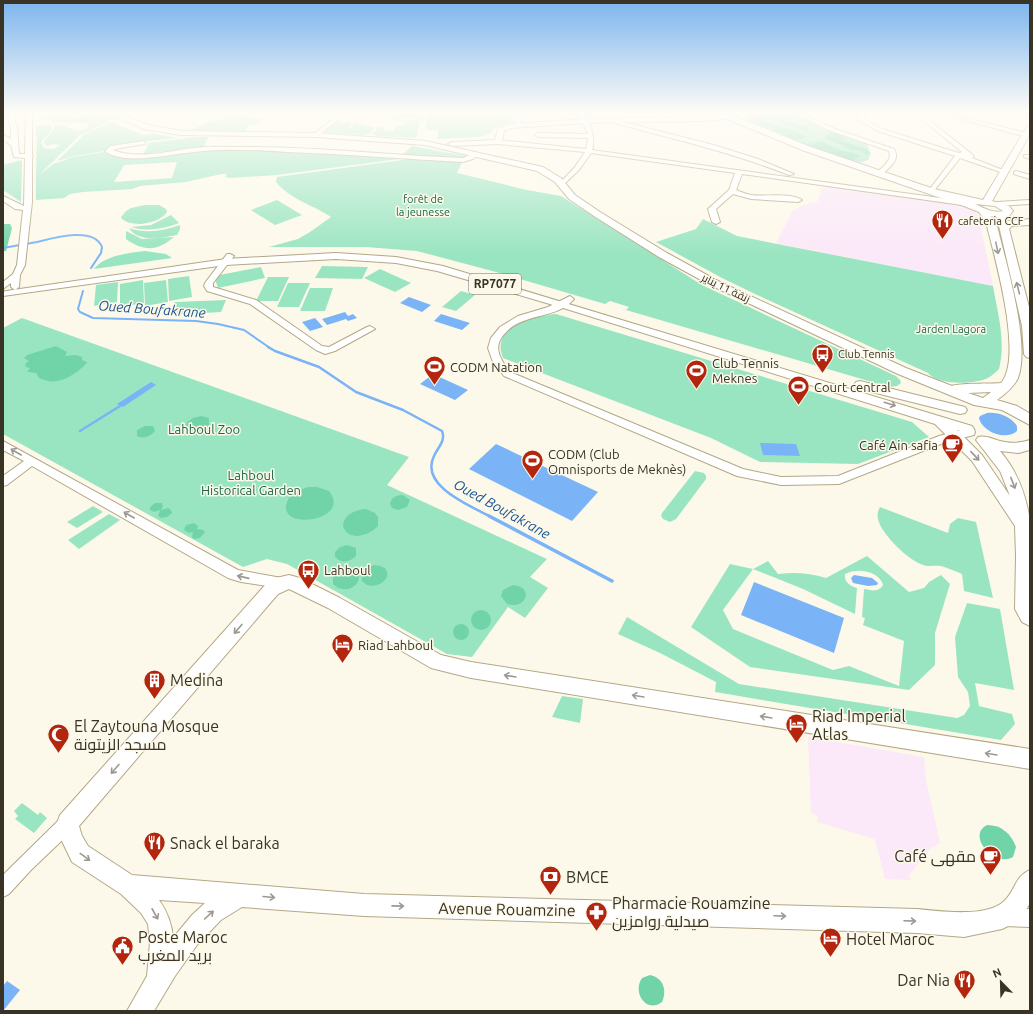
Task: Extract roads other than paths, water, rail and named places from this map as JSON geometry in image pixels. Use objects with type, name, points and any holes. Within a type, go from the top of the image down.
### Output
[{"type":"main road","name":"زنقة 11 يناير","points":[[498,160],[540,169],[562,184],[576,200],[682,266],[732,292],[902,371]]},
{"type":"main road","points":[[840,160],[967,204],[989,204],[1004,214],[1030,222]]},
{"type":"main road","points":[[1012,160],[989,204],[991,222],[1013,324],[1016,353],[1015,367],[1011,378],[1004,387],[983,402],[966,406],[960,410],[959,416],[964,432],[977,458],[1023,527]]},
{"type":"main road","points":[[989,204],[1012,179],[1025,160]]},
{"type":"main road","points":[[931,191],[1004,207],[1004,228],[1028,326],[1030,354]]},
{"type":"main road","points":[[1004,214],[1030,217]]},
{"type":"main road","points":[[1004,228],[1010,223],[1030,222]]},
{"type":"main road","name":"RP7077","points":[[8,288],[228,259],[264,259],[315,256],[365,257],[396,260],[439,268],[567,302],[879,390],[960,410]]},
{"type":"main road","name":"RP7077","points":[[567,302],[937,419],[964,432]]},
{"type":"main road","points":[[902,371],[983,402],[1004,406],[1027,416]]},
{"type":"main road","points":[[879,390],[902,392],[911,389],[912,382],[902,371]]},
{"type":"main road","points":[[902,371],[945,398],[960,410]]},
{"type":"main road","points":[[936,384],[974,389],[1004,387]]},
{"type":"main road","points":[[964,432],[1006,447],[1018,448],[1030,444]]},
{"type":"main road","points":[[983,440],[1005,467],[1012,478],[1016,489],[1023,527],[1028,612]]},
{"type":"main road","points":[[68,823],[272,589],[282,583],[289,582],[309,590],[437,662],[470,670],[1030,759]]},
{"type":"main road","name":"Avenue Rouamzine","points":[[68,823],[72,839],[80,854],[129,886],[364,906],[743,915],[918,921],[964,925],[1002,917],[1015,907],[1030,881]]},
{"type":"main road","points":[[129,886],[152,908],[158,917],[161,928],[159,978]]},
{"type":"main road","points":[[140,1011],[159,978],[204,919],[225,902],[242,895]]},
{"type":"street","points":[[8,288],[21,265],[27,209],[30,160]]},
{"type":"street","points":[[562,184],[582,160]]},
{"type":"street","points":[[656,160],[892,192],[967,204]]},
{"type":"street","points":[[755,160],[805,180]]},
{"type":"street","points":[[879,174],[892,160]]},
{"type":"street","points":[[931,191],[955,160]]},
{"type":"street","points":[[978,161],[1005,172]]},
{"type":"street","points":[[716,222],[712,209],[732,192],[739,172]]},
{"type":"street","points":[[1012,179],[1030,177]]},
{"type":"street","points":[[892,192],[901,181]]},
{"type":"street","points":[[732,192],[751,197],[798,200]]},
{"type":"street","points":[[3,198],[18,207],[27,209]]},
{"type":"street","points":[[989,204],[1030,202]]},
{"type":"street","points":[[228,259],[209,283],[208,286],[210,289],[253,302],[319,348],[325,350],[332,349],[370,329]]},
{"type":"street","points":[[567,302],[555,309],[522,317],[510,323],[501,330],[495,340],[493,351],[495,359],[507,374],[741,473],[781,481],[839,480],[964,432]]},
{"type":"street","points":[[3,445],[116,507],[233,574],[241,577],[282,583]]},
{"type":"street","points":[[3,482],[32,461]]},
{"type":"street","points":[[3,888],[25,864],[68,823]]},
{"type":"street","points":[[1002,917],[1030,918]]},
{"type":"water","points":[[409,297],[431,305],[422,312],[400,303]]},
{"type":"water","points":[[345,312],[348,316],[353,314],[357,318],[348,321],[346,319],[327,325],[322,319]]},
{"type":"water","points":[[441,314],[470,323],[462,330],[434,321]]},
{"type":"water","points":[[315,318],[323,327],[310,331],[302,322]]},
{"type":"water","points":[[433,374],[468,390],[455,400],[420,384]]},
{"type":"water","points":[[151,382],[156,385],[123,407],[117,404]]},
{"type":"water","points":[[987,413],[995,413],[1007,417],[1017,426],[1017,431],[1012,434],[1001,435],[989,431],[981,423],[979,418]]},
{"type":"water","points":[[760,443],[796,444],[800,456],[763,455]]},
{"type":"water","name":"CODM (Club Omnisports de Meknès)","points":[[496,444],[598,492],[572,521],[469,469]]},
{"type":"water","points":[[854,575],[872,578],[878,583],[877,585],[868,586],[853,583],[851,578]]},
{"type":"water","points":[[754,582],[844,618],[834,653],[741,615]]},
{"type":"water","points":[[7,981],[20,990],[3,1011],[3,986]]},
{"type":"waterway","name":"Oued Boufakrane","points":[[3,248],[62,236],[82,235],[91,237],[98,241],[102,247],[101,253],[91,268]]},
{"type":"waterway","name":"Oued Boufakrane","points":[[83,291],[78,309],[80,312],[93,318],[196,321],[218,324],[244,330],[270,348]]},
{"type":"waterway","name":"Oued Boufakrane","points":[[268,347],[319,367],[356,392],[403,410],[442,431],[443,438],[434,456],[431,467],[434,477],[440,486],[449,494],[491,517]]},
{"type":"waterway","points":[[80,431],[120,406]]},
{"type":"waterway","name":"Oued Boufakrane","points":[[489,516],[612,581]]},
{"type":"place","name":"cafeteria CCF","points":[[943,240]]},
{"type":"place","name":"Club Tennis","points":[[822,374]]},
{"type":"place","name":"CODM Natation","points":[[435,386]]},
{"type":"place","name":"Club Tennis Meknes","points":[[697,390]]},
{"type":"place","name":"Court central","points":[[799,406]]},
{"type":"place","name":"Café Ain safia","points":[[953,464]]},
{"type":"place","name":"CODM (Club Omnisports de Meknès)","points":[[533,480]]},
{"type":"place","name":"Lahboul","points":[[309,590]]},
{"type":"place","name":"Riad Lahboul","points":[[342,664]]},
{"type":"place","name":"Medina","points":[[154,700]]},
{"type":"place","name":"Riad Imperial Atlas","points":[[796,744]]},
{"type":"place","name":"El Zaytouna Mosque مسجد الزيتونة","points":[[58,754]]},
{"type":"place","name":"Snack el baraka","points":[[154,862]]},
{"type":"place","name":"Café مقهى","points":[[991,876]]},
{"type":"place","name":"BMCE","points":[[551,896]]},
{"type":"place","name":"Pharmacie Rouamzine صيدلية روامزين","points":[[596,932]]},
{"type":"place","name":"Hotel Maroc","points":[[831,958]]},
{"type":"place","name":"Poste Maroc بريد المغرب","points":[[122,966]]},
{"type":"place","name":"Dar Nia","points":[[965,1000]]},
{"type":"park label","name":"forêt de la jeunesse","points":[[423,205]]},
{"type":"park label","name":"Jarden Lagora","points":[[951,329]]},
{"type":"park label","name":"Lahboul Zoo","points":[[204,429]]},
{"type":"park label","name":"Lahboul Historical Garden","points":[[251,482]]}]
